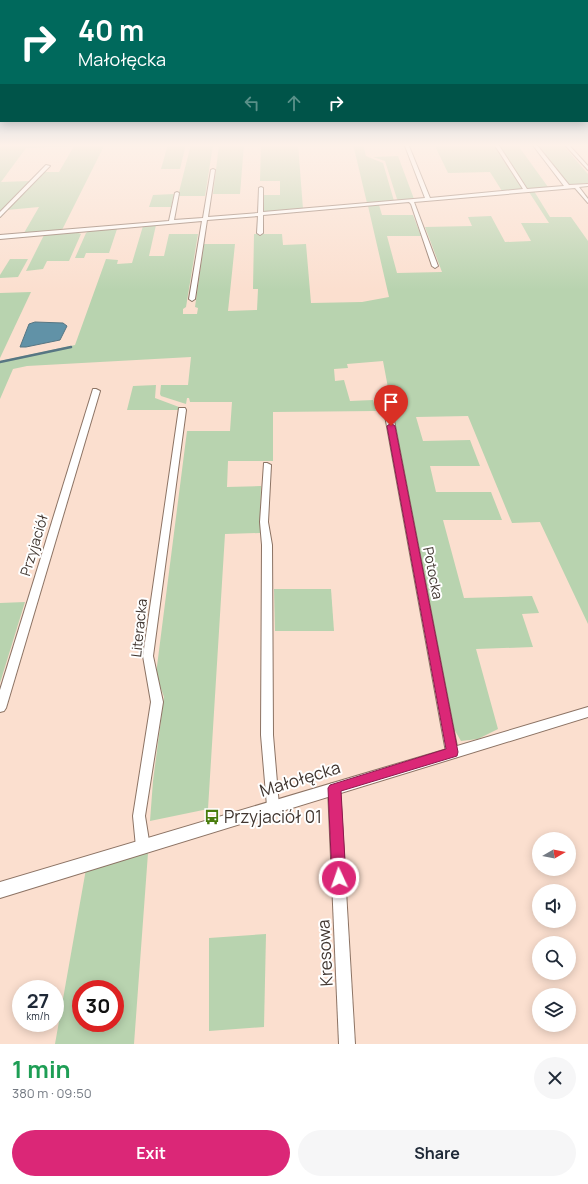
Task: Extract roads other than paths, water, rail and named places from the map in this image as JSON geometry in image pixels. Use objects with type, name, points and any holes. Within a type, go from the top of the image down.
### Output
[{"type":"street","points":[[0,215],[22,193]]},
{"type":"street","points":[[171,222],[177,193]]},
{"type":"street","points":[[192,299],[209,193]]},
{"type":"street","points":[[260,233],[261,193]]},
{"type":"street","points":[[425,193],[428,200]]},
{"type":"street","points":[[0,237],[507,193]]},
{"type":"street","points":[[581,193],[588,202]]},
{"type":"street","points":[[410,201],[413,204],[435,266]]},
{"type":"street","name":"Przyjaciół","points":[[0,708],[96,391]]},
{"type":"street","name":"Potocka","points":[[383,400],[388,410],[452,752]]},
{"type":"street","name":"Literacka","points":[[143,847],[139,816],[157,702],[148,656],[182,410]]},
{"type":"street","points":[[267,465],[264,522],[267,545],[267,735],[273,806]]},
{"type":"street","name":"Małołęcka","points":[[0,890],[273,806],[588,712]]},
{"type":"street","name":"Kresowa","points":[[334,788],[347,1044]]},
{"type":"water","points":[[35,322],[63,323],[67,326],[60,340],[20,347],[29,324]]},
{"type":"waterway","points":[[0,362],[71,347]]},
{"type":"place","name":"Przyjaciół 01","points":[[212,817]]}]
